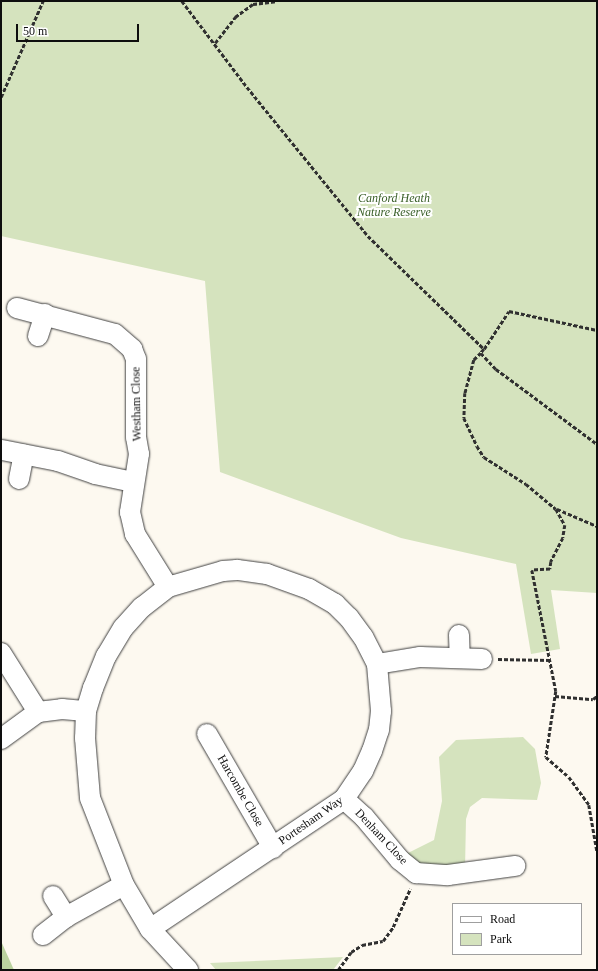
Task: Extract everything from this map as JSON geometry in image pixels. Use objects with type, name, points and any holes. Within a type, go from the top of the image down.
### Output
[{"type":"street","name":"Westham Close","points":[[17,308],[45,314],[115,334],[132,349],[136,358],[136,437],[139,454],[130,512],[132,525],[168,587]]},
{"type":"street","points":[[38,336],[45,314]]},
{"type":"street","points":[[2,450],[58,461],[108,478],[134,482]]},
{"type":"street","points":[[19,479],[24,454]]},
{"type":"street","name":"Portesham Way","points":[[150,929],[344,799],[363,771],[379,730],[381,710],[377,664],[363,637],[335,604],[309,588],[267,574],[223,571],[168,587],[142,607],[123,628],[106,656],[86,711],[86,767],[90,798],[124,885],[150,929],[188,970]]},
{"type":"street","points":[[459,635],[460,658]]},
{"type":"street","points":[[1,653],[38,712]]},
{"type":"street","points":[[377,664],[420,657],[482,659]]},
{"type":"street","points":[[1,738],[38,712],[62,709],[86,711]]},
{"type":"street","name":"Harcombe Close","points":[[207,734],[273,848]]},
{"type":"street","name":"Denham Close","points":[[344,799],[364,817],[400,860],[416,873],[448,875],[515,866]]},
{"type":"street","points":[[43,935],[66,917],[124,885]]},
{"type":"street","points":[[53,896],[66,917]]},
{"type":"path","points":[[1,97],[43,1]]},
{"type":"path","points":[[182,1],[261,104],[368,236],[484,349]]},
{"type":"path","points":[[215,43],[235,17],[253,4],[276,1]]},
{"type":"path","points":[[597,330],[509,311],[484,349],[474,360],[465,393],[464,418],[477,446],[484,457],[526,484],[556,509],[597,526]]},
{"type":"path","points":[[481,353],[519,388],[597,444]]},
{"type":"path","points":[[556,509],[565,526],[563,538],[551,562],[550,569],[532,570],[551,660],[555,696],[546,757],[569,777],[585,799],[597,851]]},
{"type":"path","points":[[482,659],[551,660]]},
{"type":"path","points":[[555,696],[593,699],[597,696]]},
{"type":"path","points":[[338,970],[351,952],[362,945],[383,941],[388,935],[416,873]]},
{"type":"green space","name":"Canford Heath Nature Reserve","points":[[1,1],[597,1],[597,593],[551,590],[560,649],[531,654],[516,564],[401,538],[220,472],[205,281],[1,236]]},
{"type":"green space","points":[[523,737],[535,749],[541,783],[537,800],[482,798],[470,807],[466,819],[465,869],[416,865],[406,854],[434,840],[442,801],[439,757],[456,740]]},
{"type":"green space","points":[[1,941],[14,970],[1,970]]},
{"type":"green space","points":[[343,957],[333,970],[216,970],[210,963]]}]
